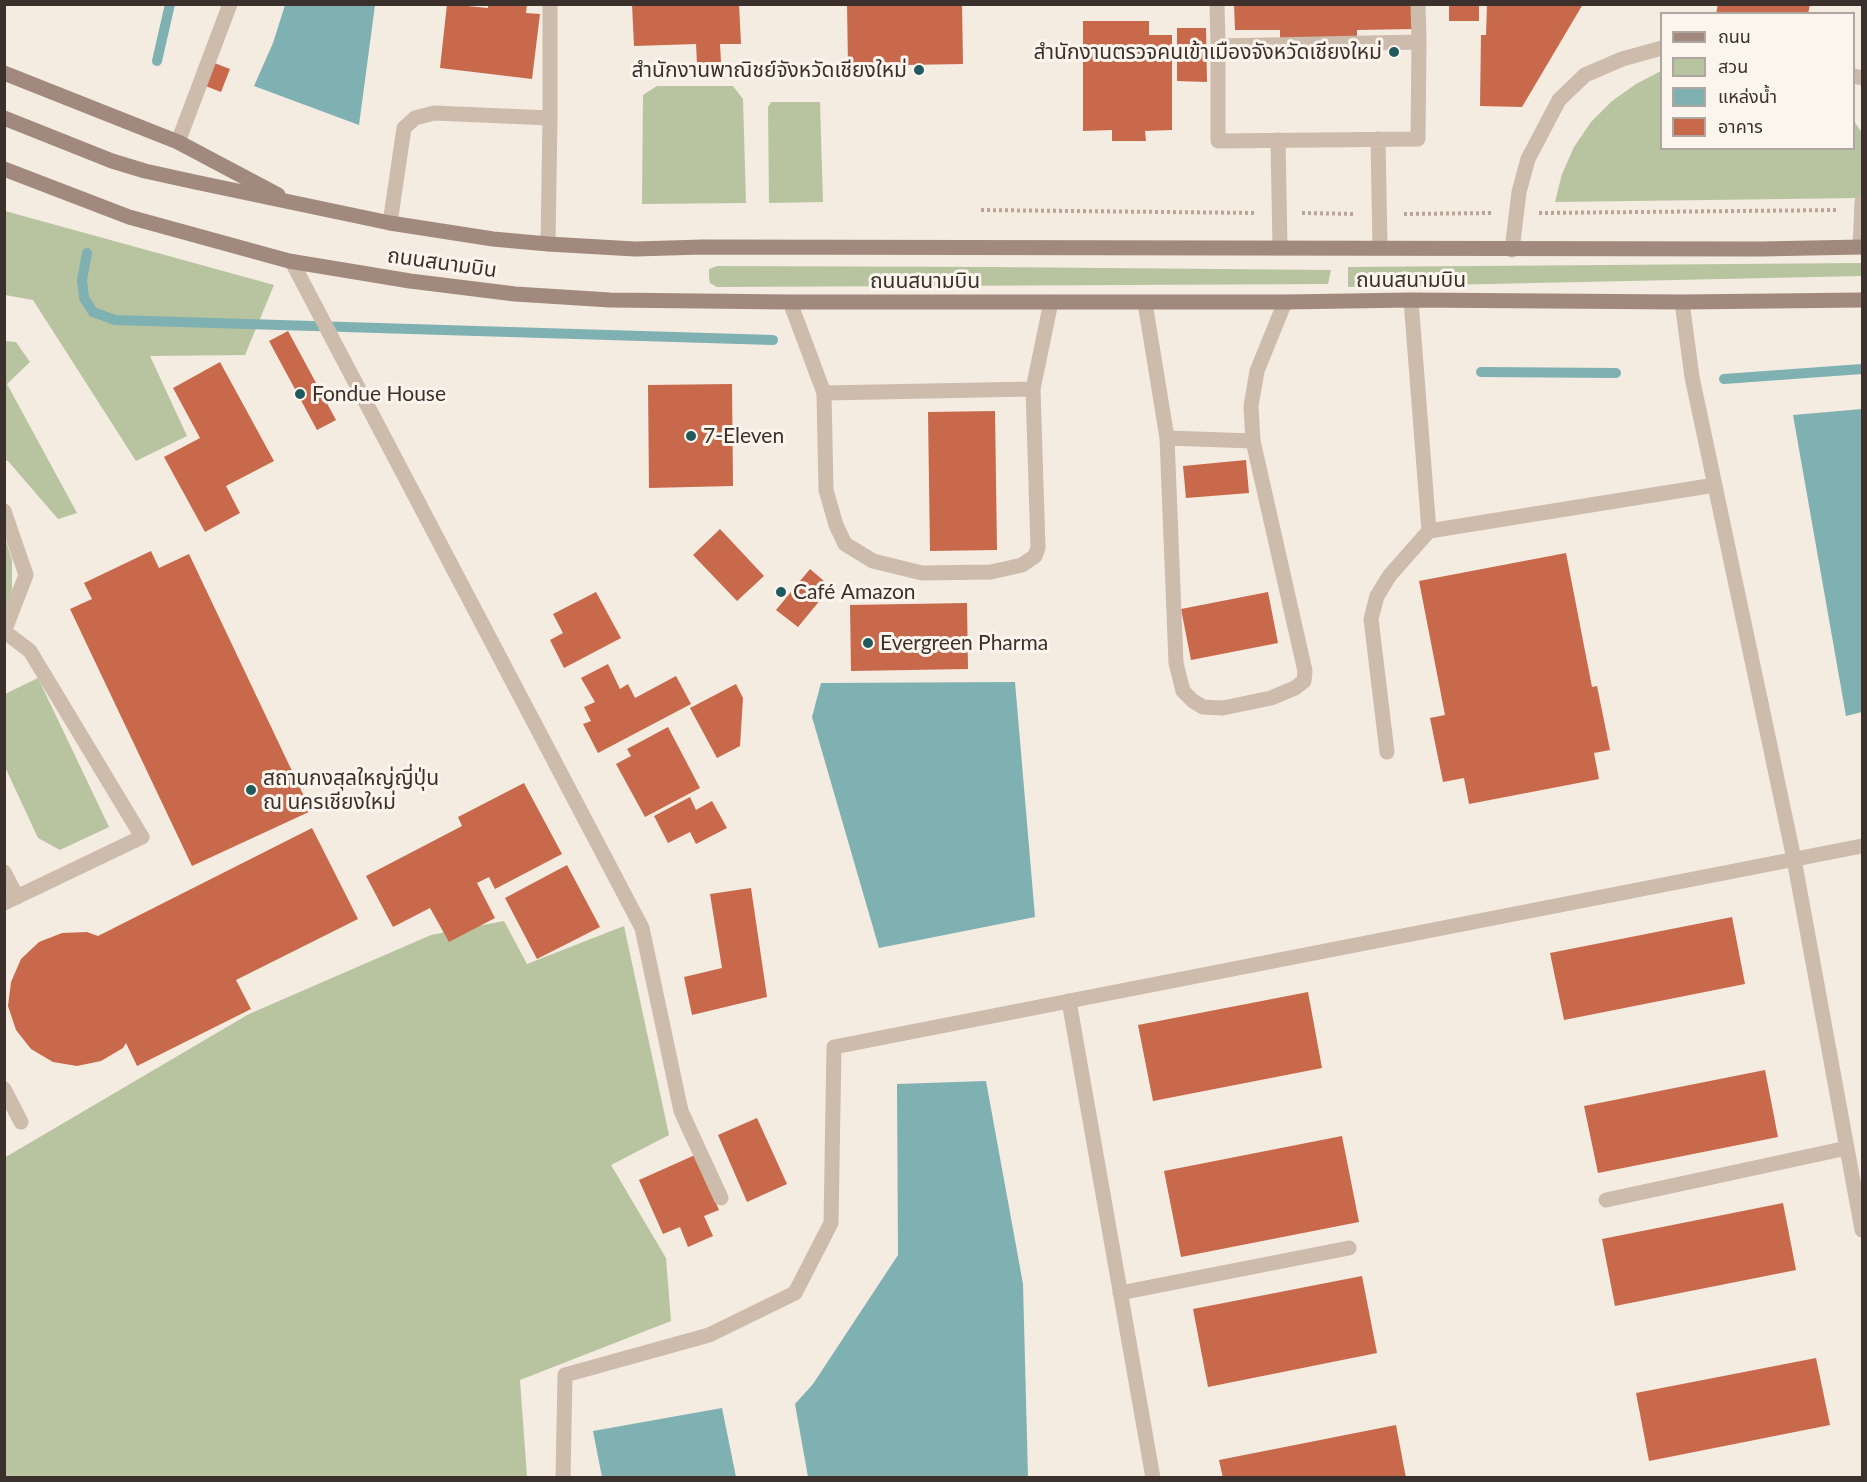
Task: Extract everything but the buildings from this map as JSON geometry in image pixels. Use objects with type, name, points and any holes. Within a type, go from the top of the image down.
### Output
[{"type":"main road","name":"ถนนสนามบิน","points":[[4,73],[177,142],[293,203]]},
{"type":"main road","name":"ถนนสนามบิน","points":[[4,118],[112,161],[145,171],[390,223],[493,239],[548,244],[635,249],[703,247],[1512,250],[1862,247]]},
{"type":"main road","name":"ถนนสนามบิน","points":[[4,169],[129,217],[292,262],[410,281],[515,294],[610,300],[790,302],[1863,300]]},
{"type":"street","points":[[177,142],[230,4]]},
{"type":"street","points":[[548,244],[550,4]]},
{"type":"street","points":[[1218,4],[1218,141],[1418,139],[1418,4]]},
{"type":"street","points":[[1218,46],[1419,42]]},
{"type":"street","points":[[1512,250],[1519,192],[1528,159],[1559,100],[1585,75],[1622,59],[1660,49]]},
{"type":"street","points":[[390,223],[405,128],[415,118],[434,112],[550,118]]},
{"type":"street","points":[[1378,139],[1380,248]]},
{"type":"street","points":[[1278,141],[1280,248]]},
{"type":"street","points":[[1862,206],[1862,247]]},
{"type":"street","points":[[292,262],[642,928],[681,1111],[721,1198]]},
{"type":"street","points":[[1412,300],[1429,531]]},
{"type":"street","points":[[790,302],[824,393],[826,490],[836,525],[845,544],[873,561],[922,573],[991,572],[1022,565],[1035,556],[1038,548],[1033,388],[1051,302]]},
{"type":"street","points":[[1145,303],[1167,438],[1176,663],[1183,691],[1193,701],[1203,706],[1223,708],[1271,698],[1304,681],[1305,671],[1253,441],[1251,406],[1257,371],[1285,302]]},
{"type":"street","points":[[1682,302],[1692,376],[1794,859],[1863,1230]]},
{"type":"street","points":[[824,393],[1033,388]]},
{"type":"street","points":[[1167,438],[1253,441]]},
{"type":"street","points":[[1386,752],[1371,619],[1377,596],[1390,575],[1429,531],[1715,485]]},
{"type":"street","points":[[4,511],[26,575],[5,632],[30,651],[142,837],[11,900],[4,872]]},
{"type":"street","points":[[563,1478],[565,1375],[709,1335],[795,1293],[831,1223],[834,1047],[1863,846]]},
{"type":"street","points":[[1069,1001],[1153,1478]]},
{"type":"street","points":[[4,1089],[21,1122]]},
{"type":"street","points":[[1606,1200],[1847,1148]]},
{"type":"street","points":[[1120,1293],[1349,1248]]},
{"type":"path","points":[[981,210],[1379,214],[1862,206]]},
{"type":"green space","points":[[1660,72],[1660,150],[1855,150],[1855,122],[1862,133],[1862,198],[1555,202],[1562,174],[1574,147],[1591,122],[1612,101],[1636,84]]},
{"type":"green space","points":[[657,86],[733,86],[743,99],[746,203],[642,204],[643,95]]},
{"type":"green space","points":[[771,102],[820,102],[823,202],[769,203],[768,107]]},
{"type":"green space","points":[[5,211],[274,285],[245,355],[150,356],[187,436],[136,461],[33,300],[5,295]]},
{"type":"green space","points":[[1862,263],[1862,276],[1348,287],[1348,267]]},
{"type":"green space","points":[[717,266],[1331,270],[1328,284],[717,287],[710,283],[709,269]]},
{"type":"green space","points":[[5,341],[16,342],[30,362],[7,384],[77,513],[58,519],[5,460]]},
{"type":"green space","points":[[5,538],[12,560],[12,590],[5,613]]},
{"type":"green space","points":[[38,678],[109,827],[60,850],[38,838],[5,767],[5,694]]},
{"type":"green space","points":[[504,921],[527,964],[624,926],[669,1135],[611,1165],[666,1258],[671,1321],[520,1380],[527,1477],[5,1477],[4,1158],[249,1014],[431,935]]},
{"type":"water","points":[[285,5],[375,5],[359,125],[254,86],[273,43]]},
{"type":"water","points":[[1862,409],[1862,712],[1846,716],[1793,415]]},
{"type":"water","points":[[1015,682],[1035,917],[879,948],[812,717],[821,683]]},
{"type":"water","points":[[986,1081],[1023,1284],[1028,1477],[808,1477],[795,1404],[813,1384],[898,1255],[897,1084]]},
{"type":"water","points":[[722,1408],[736,1477],[602,1477],[593,1431]]},
{"type":"waterway","points":[[157,61],[170,4]]},
{"type":"waterway","points":[[87,253],[82,280],[84,298],[93,312],[115,320],[773,340]]},
{"type":"waterway","points":[[1724,379],[1862,369]]},
{"type":"waterway","points":[[1481,372],[1616,373]]},
{"type":"place","name":"สำนักงานตรวจคนเข้าเมืองจังหวัดเชียงใหม่","points":[[1394,52]]},
{"type":"place","name":"สำนักงานพาณิชย์จังหวัดเชียงใหม่","points":[[919,70]]},
{"type":"place","name":"Fondue House","points":[[300,394]]},
{"type":"place","name":"7-Eleven","points":[[691,436]]},
{"type":"place","name":"Café Amazon","points":[[781,592]]},
{"type":"place","name":"Evergreen Pharma","points":[[868,643]]},
{"type":"place","name":"สถานกงสุลใหญ่ญี่ปุ่น ณ นครเชียงใหม่","points":[[251,790]]}]
